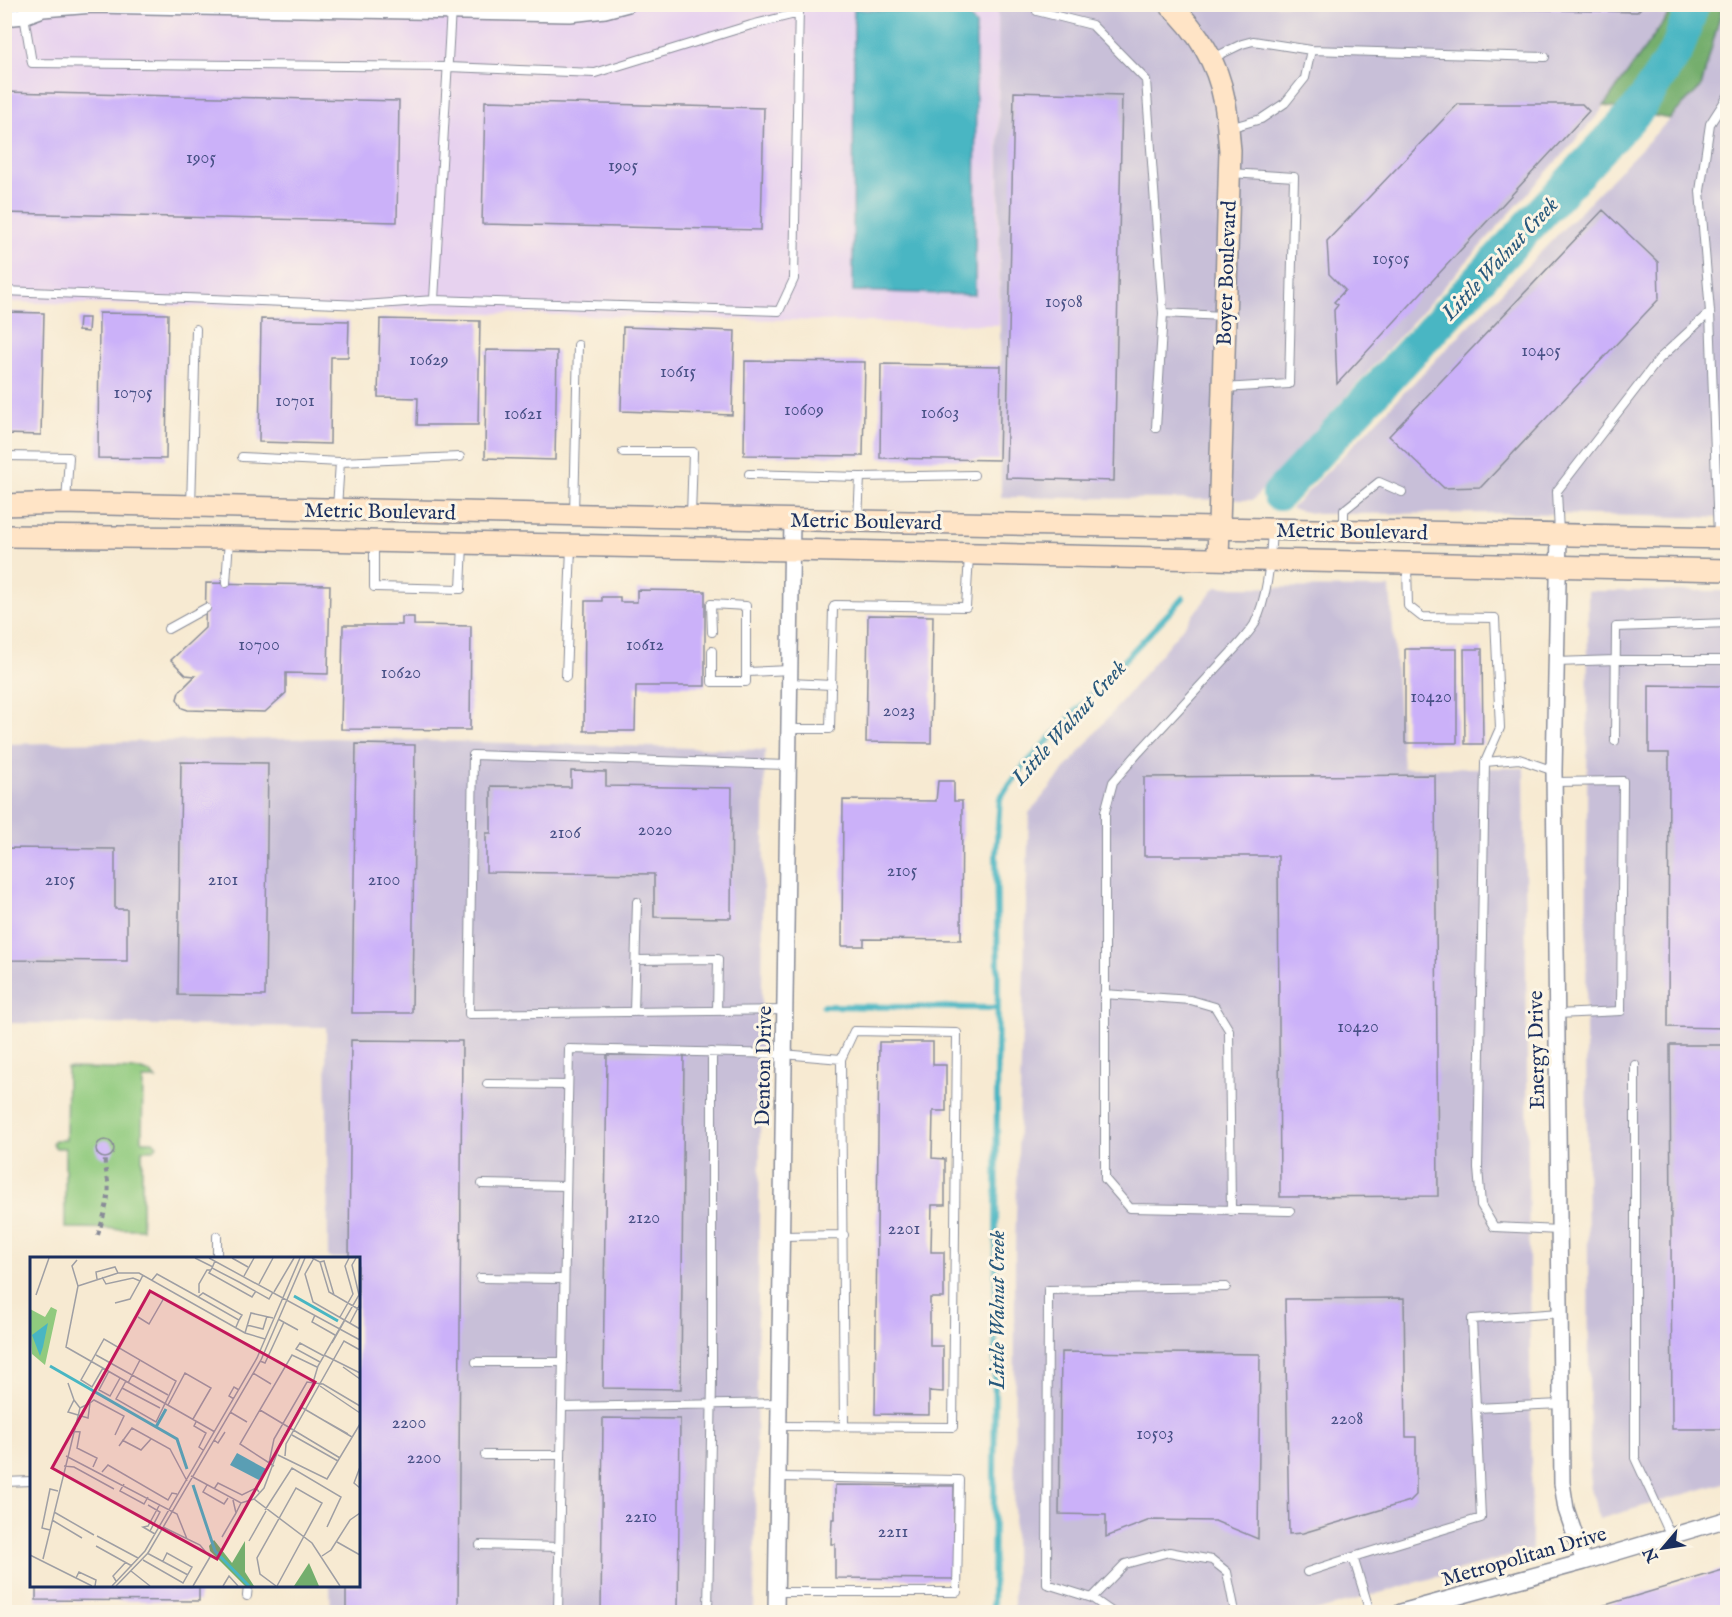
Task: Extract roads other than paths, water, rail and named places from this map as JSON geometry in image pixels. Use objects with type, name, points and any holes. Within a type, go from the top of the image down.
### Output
[{"type":"main road","name":"Boyer Boulevard","points":[[1168,4],[1184,18],[1208,50],[1224,98],[1230,150],[1218,559]]},
{"type":"main road","name":"Metric Boulevard","points":[[4,505],[66,503],[1272,530],[1723,537]]},
{"type":"main road","name":"Metric Boulevard","points":[[4,536],[229,538],[1728,570]]},
{"type":"street","points":[[4,18],[23,10],[93,5],[451,8],[570,14],[605,10],[628,4]]},
{"type":"street","name":"Denton Drive","points":[[776,1612],[792,519]]},
{"type":"street","name":"Energy Drive","points":[[1559,534],[1554,777],[1562,1483],[1566,1509],[1584,1562]]},
{"type":"street","name":"Metropolitan Drive","points":[[1401,1612],[1584,1562],[1728,1519]]},
{"type":"lane","points":[[1040,4],[1037,11],[1092,24],[1146,80],[1163,313],[1156,428]]},
{"type":"lane","points":[[434,300],[451,8]]},
{"type":"lane","points":[[4,291],[364,305],[434,300],[779,311],[795,279],[799,9],[595,73],[448,68],[32,63],[23,10]]},
{"type":"lane","points":[[1211,59],[1252,41],[1311,50],[1545,57]]},
{"type":"lane","points":[[1227,128],[1261,119],[1285,104],[1305,78],[1311,50]]},
{"type":"lane","points":[[1723,537],[1710,312],[1700,191],[1710,124],[1728,96]]},
{"type":"lane","points":[[1223,388],[1289,384],[1294,177],[1229,173]]},
{"type":"lane","points":[[1559,534],[1557,491],[1659,359],[1710,312]]},
{"type":"lane","points":[[1163,313],[1224,316]]},
{"type":"lane","points":[[191,507],[196,329]]},
{"type":"lane","points":[[574,514],[578,345]]},
{"type":"lane","points":[[623,452],[693,452],[690,517]]},
{"type":"lane","points":[[4,456],[69,457],[66,503]]},
{"type":"lane","points":[[242,457],[339,462],[459,456]]},
{"type":"lane","points":[[337,510],[339,462]]},
{"type":"lane","points":[[749,474],[860,477],[974,475]]},
{"type":"lane","points":[[858,521],[860,477]]},
{"type":"lane","points":[[1344,531],[1344,510],[1379,482],[1402,492]]},
{"type":"lane","points":[[1272,530],[1270,561],[1262,603],[1254,624],[1239,644],[1113,782],[1105,812],[1105,1179],[1130,1208],[1290,1211]]},
{"type":"lane","points":[[226,583],[229,538]]},
{"type":"lane","points":[[374,542],[374,587],[461,589],[463,543]]},
{"type":"lane","points":[[566,677],[571,546]]},
{"type":"lane","points":[[789,729],[830,729],[833,608],[835,605],[966,607],[969,554]]},
{"type":"lane","points":[[1407,564],[1408,606],[1422,617],[1495,618],[1500,728],[1485,762],[1478,1168],[1481,1205],[1494,1227],[1559,1230]]},
{"type":"lane","points":[[712,633],[711,604],[746,606],[746,682],[712,682],[712,651]]},
{"type":"lane","points":[[168,629],[206,608]]},
{"type":"lane","points":[[1615,741],[1616,627],[1728,623]]},
{"type":"lane","points":[[1557,662],[1728,660]]},
{"type":"lane","points":[[747,672],[832,685]]},
{"type":"lane","points":[[784,1011],[469,1014],[473,756],[788,765]]},
{"type":"lane","points":[[1485,762],[1519,759],[1554,777],[1623,781],[1621,1011],[1557,1014]]},
{"type":"lane","points":[[634,1012],[637,902]]},
{"type":"lane","points":[[636,960],[718,959],[717,1011]]},
{"type":"lane","points":[[1104,994],[1191,1000],[1215,1007],[1229,1030],[1231,1210]]},
{"type":"lane","points":[[780,1426],[952,1427],[957,1033],[854,1031],[841,1059],[844,1426]]},
{"type":"lane","points":[[558,1612],[569,1049],[783,1054],[841,1059]]},
{"type":"lane","points":[[708,1612],[712,1404],[712,1052]]},
{"type":"lane","points":[[1635,1065],[1635,1458],[1671,1536]]},
{"type":"lane","points":[[487,1084],[568,1085]]},
{"type":"lane","points":[[482,1184],[566,1186]]},
{"type":"lane","points":[[782,1236],[844,1235]]},
{"type":"lane","points":[[217,1236],[217,1257]]},
{"type":"lane","points":[[480,1278],[564,1279]]},
{"type":"lane","points":[[1112,1612],[1092,1598],[1047,1584],[1048,1290],[1226,1287]]},
{"type":"lane","points":[[1307,1572],[1481,1518],[1472,1319],[1560,1314]]},
{"type":"lane","points":[[476,1362],[563,1362]]},
{"type":"lane","points":[[562,1407],[780,1403]]},
{"type":"lane","points":[[1476,1408],[1561,1404]]},
{"type":"lane","points":[[485,1455],[561,1455]]},
{"type":"lane","points":[[776,1592],[957,1592],[959,1480],[779,1477]]},
{"type":"lane","points":[[4,1482],[30,1481]]},
{"type":"lane","points":[[480,1545],[559,1547]]},
{"type":"lane","points":[[1092,1598],[1125,1564],[1169,1552],[1212,1560],[1227,1572],[1235,1612]]},
{"type":"lane","points":[[1353,1557],[1370,1612]]},
{"type":"lane","points":[[247,1596],[248,1587]]},
{"type":"water","points":[[854,9],[968,15],[976,25],[975,295],[853,291]]},
{"type":"waterway","name":"Little Walnut Creek","points":[[1279,494],[1638,109],[1677,50],[1693,4]]},
{"type":"waterway","name":"Little Walnut Creek","points":[[993,1612],[998,972],[996,854],[1000,798],[1024,766],[1183,598]]},
{"type":"waterway","name":"Little Walnut Creek","points":[[823,1006],[998,1008]]}]
